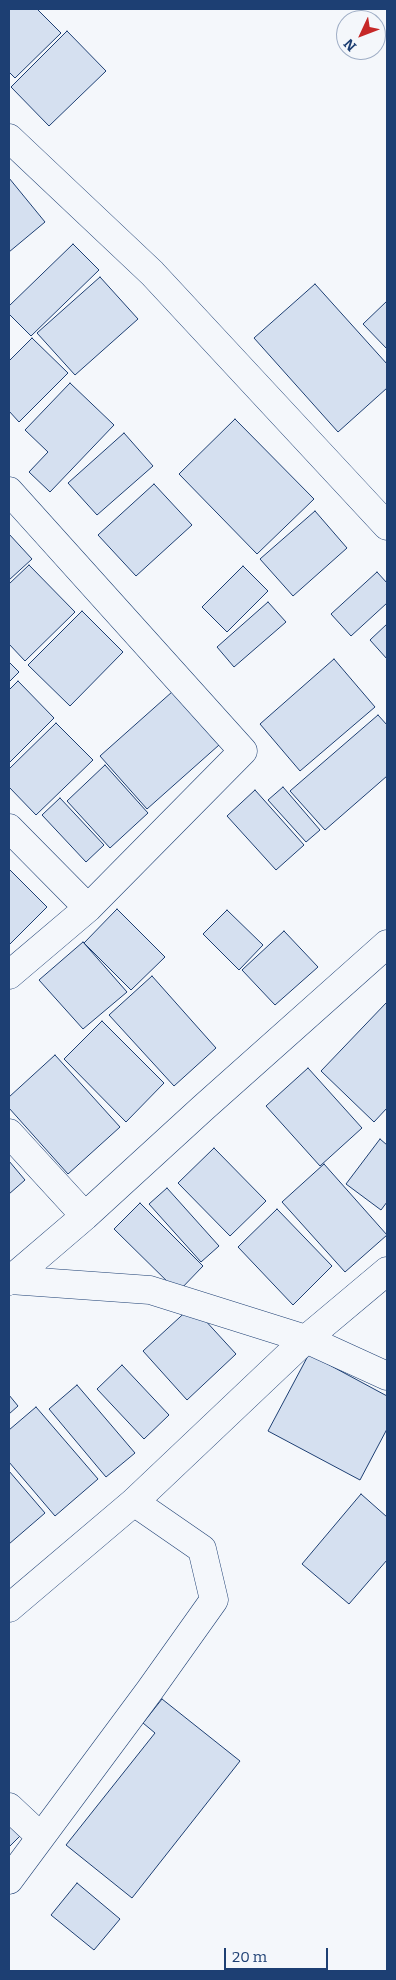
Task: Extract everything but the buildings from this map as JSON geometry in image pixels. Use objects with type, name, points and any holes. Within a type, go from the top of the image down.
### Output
[{"type":"street","points":[[9,138],[152,273],[387,526]]},
{"type":"street","points":[[9,491],[243,751],[88,908],[9,975]]},
{"type":"street","points":[[9,828],[88,908]]},
{"type":"street","points":[[9,1280],[85,1216],[202,1108],[387,944]]},
{"type":"street","points":[[9,1133],[85,1216]]},
{"type":"street","points":[[9,1608],[134,1502],[306,1339],[387,1271]]},
{"type":"street","points":[[9,1280],[150,1290],[306,1339],[387,1376]]},
{"type":"street","points":[[9,1880],[150,1690],[214,1600],[202,1549],[134,1502]]},
{"type":"street","points":[[9,1808],[41,1837]]}]
